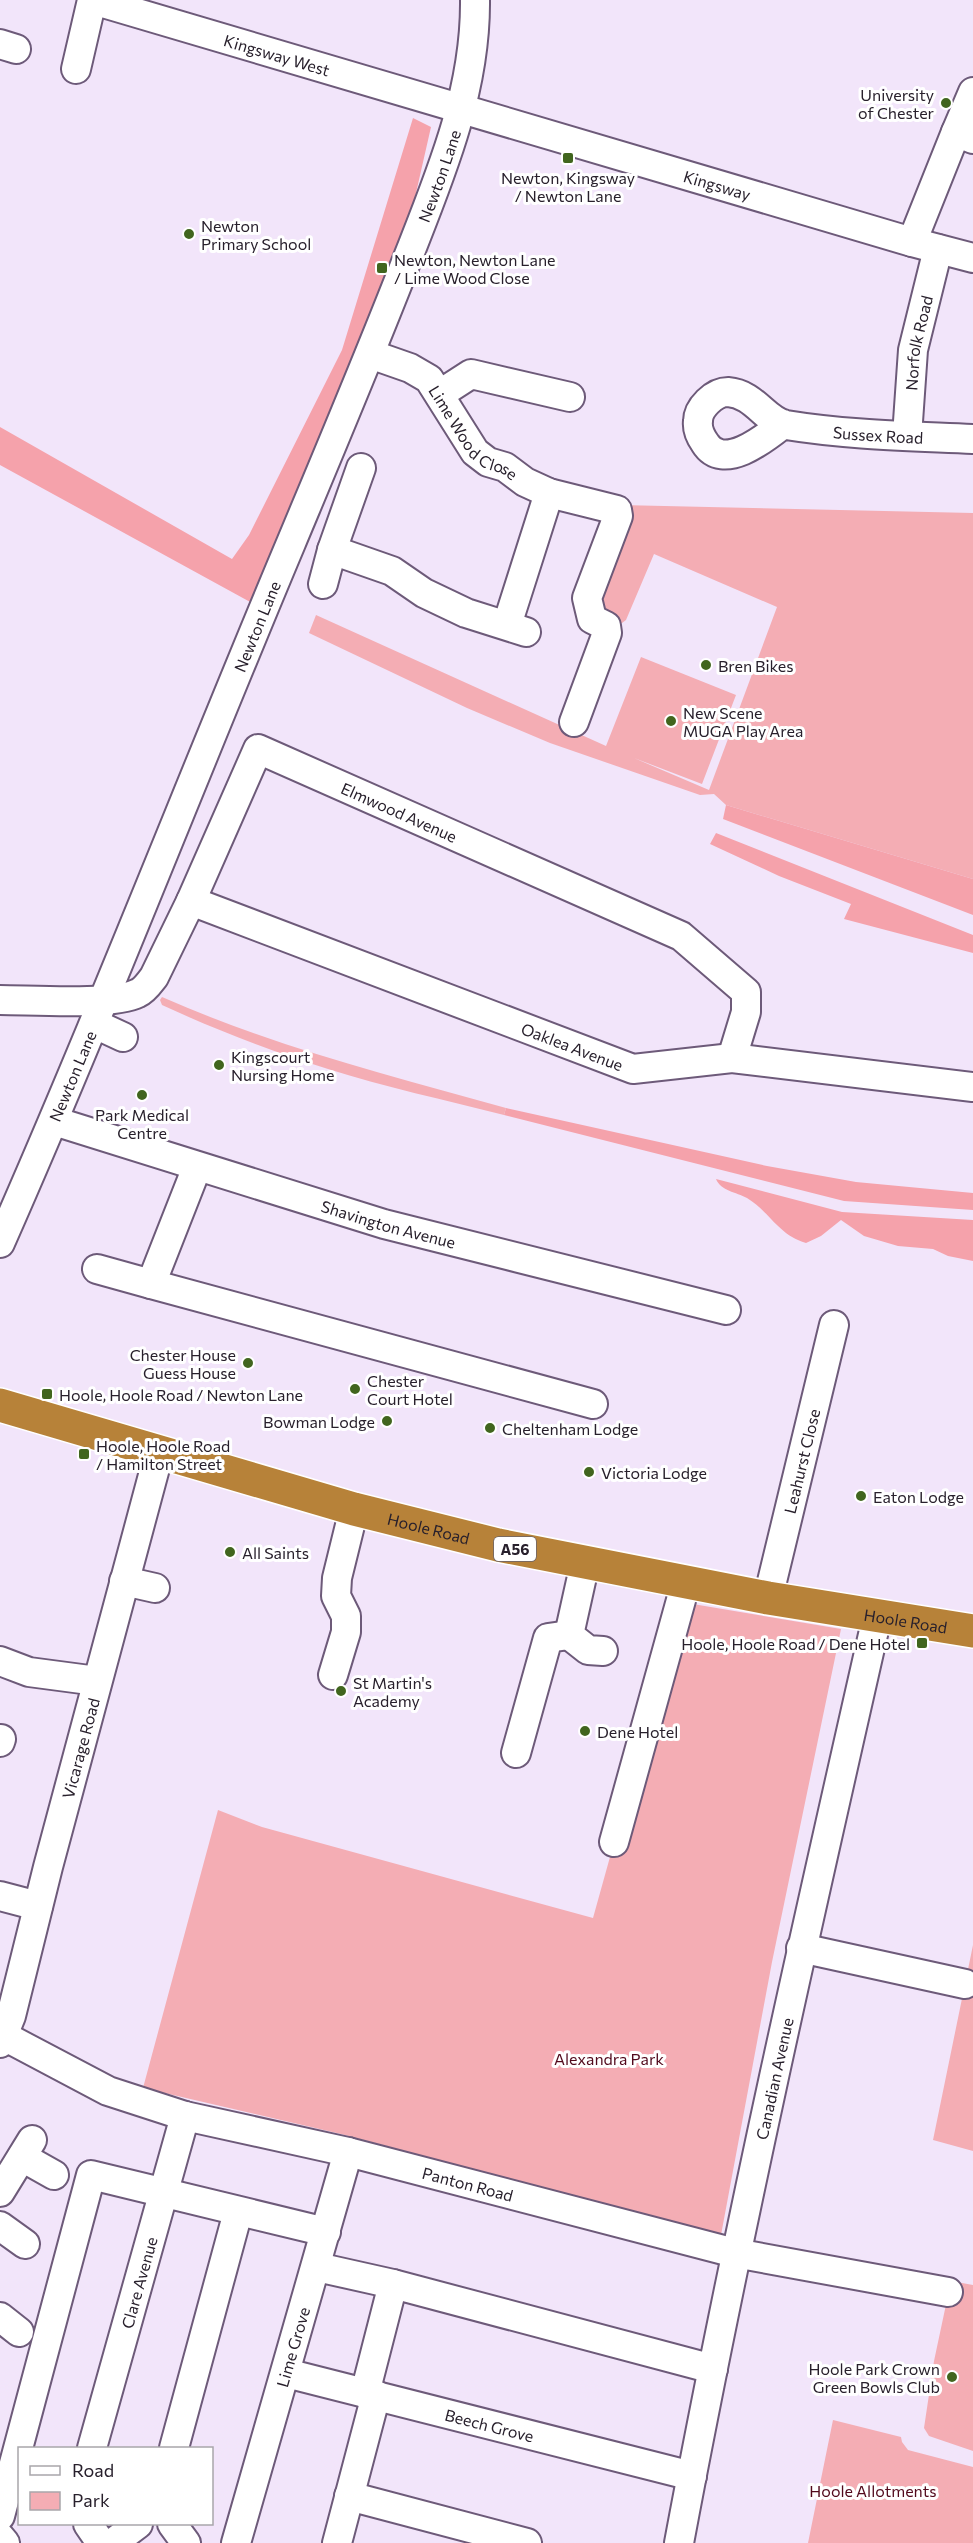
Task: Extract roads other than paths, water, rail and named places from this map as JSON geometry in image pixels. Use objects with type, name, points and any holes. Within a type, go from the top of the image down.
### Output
[{"type":"highway","name":"Hoole Road","points":[[0,1405],[354,1509],[488,1543],[768,1598],[973,1631]]},
{"type":"street","points":[[76,69],[93,0]]},
{"type":"street","name":"Kingsway West","points":[[93,0],[461,110]]},
{"type":"street","name":"Newton Lane","points":[[0,1243],[100,1012],[370,354],[440,175],[461,110],[472,42],[475,0]]},
{"type":"street","name":"Norfolk Road","points":[[907,436],[913,350],[925,246],[965,135],[973,92]]},
{"type":"street","name":"Kingsway","points":[[461,110],[576,141],[925,246],[973,258]]},
{"type":"street","name":"Lime Wood Close","points":[[370,354],[410,368],[429,379],[476,452],[488,462],[505,467],[525,482],[549,493],[617,510],[618,516],[587,598],[592,619],[606,626],[607,633],[574,722]]},
{"type":"street","points":[[440,394],[471,374],[570,397]]},
{"type":"street","name":"Sussex Road","points":[[783,424],[907,436],[973,439]]},
{"type":"street","points":[[323,584],[332,550],[361,468]]},
{"type":"street","points":[[332,550],[392,571],[424,593],[466,613],[517,629],[549,493]]},
{"type":"street","name":"Elmwood Avenue","points":[[100,1012],[139,993],[154,977],[191,901],[258,749],[681,936],[746,992],[746,1012],[732,1058]]},
{"type":"street","name":"Oaklea Avenue","points":[[191,901],[633,1070],[732,1058],[973,1087]]},
{"type":"street","points":[[0,1000],[100,1012],[123,1037]]},
{"type":"street","name":"Shavington Avenue","points":[[54,1121],[131,1137],[197,1167],[384,1224],[726,1310]]},
{"type":"street","points":[[151,1284],[197,1167]]},
{"type":"street","points":[[98,1269],[593,1404]]},
{"type":"street","name":"Leahurst Close","points":[[768,1598],[834,1325]]},
{"type":"street","name":"Vicarage Road","points":[[1,2038],[159,1453]]},
{"type":"street","points":[[333,1675],[345,1632],[346,1616],[336,1596],[337,1578],[354,1509]]},
{"type":"street","points":[[568,1635],[585,1563]]},
{"type":"street","points":[[124,1581],[155,1588]]},
{"type":"street","points":[[614,1842],[686,1582]]},
{"type":"street","name":"Canadian Avenue","points":[[679,2543],[735,2253],[801,1948],[877,1617]]},
{"type":"street","points":[[516,1753],[548,1638],[568,1635],[588,1650],[603,1651]]},
{"type":"street","points":[[0,1661],[29,1672],[97,1681]]},
{"type":"street","points":[[0,1896],[38,1906]]},
{"type":"street","points":[[801,1948],[965,1984]]},
{"type":"street","name":"Panton Road","points":[[1,2038],[108,2091],[185,2116],[348,2152],[735,2253],[948,2292]]},
{"type":"street","name":"Clare Avenue","points":[[92,2447],[185,2116]]},
{"type":"street","points":[[0,2192],[27,2149],[54,2175]]},
{"type":"street","name":"Lime Grove","points":[[236,2543],[317,2267],[348,2152]]},
{"type":"street","points":[[18,2447],[91,2175],[326,2232]]},
{"type":"street","points":[[174,2447],[238,2212]]},
{"type":"street","points":[[0,2226],[25,2244]]},
{"type":"street","points":[[317,2267],[393,2284],[713,2369]]},
{"type":"street","points":[[337,2543],[393,2284]]},
{"type":"street","name":"Beech Grove","points":[[286,2373],[692,2476]]},
{"type":"street","points":[[0,2516],[18,2449]]},
{"type":"street","points":[[349,2496],[449,2533],[527,2543]]},
{"type":"street","points":[[89,2525],[101,2543]]},
{"type":"street","points":[[113,2543],[136,2525]]},
{"type":"street","points":[[173,2525],[186,2543]]},
{"type":"street","points":[[0,2537],[5,2543]]},
{"type":"place","name":"University of Chester","points":[[946,103]]},
{"type":"place","name":"Newton, Kingsway / Newton Lane","points":[[568,158]]},
{"type":"place","name":"Newton Primary School","points":[[189,234]]},
{"type":"place","name":"Newton, Newton Lane / Lime Wood Close","points":[[382,268]]},
{"type":"place","name":"Bren Bikes","points":[[706,665]]},
{"type":"place","name":"New Scene MUGA Play Area","points":[[671,721]]},
{"type":"place","name":"Kingscourt Nursing Home","points":[[219,1065]]},
{"type":"place","name":"Park Medical Centre","points":[[142,1095]]},
{"type":"place","name":"Chester House Guess House","points":[[248,1363]]},
{"type":"place","name":"Chester Court Hotel","points":[[355,1389]]},
{"type":"place","name":"Hoole, Hoole Road / Newton Lane","points":[[47,1394]]},
{"type":"place","name":"Bowman Lodge","points":[[387,1421]]},
{"type":"place","name":"Cheltenham Lodge","points":[[490,1428]]},
{"type":"place","name":"Hoole, Hoole Road / Hamilton Street","points":[[84,1454]]},
{"type":"place","name":"Victoria Lodge","points":[[589,1472]]},
{"type":"place","name":"Eaton Lodge","points":[[861,1496]]},
{"type":"place","name":"All Saints","points":[[230,1552]]},
{"type":"place","name":"Hoole, Hoole Road / Dene Hotel","points":[[922,1643]]},
{"type":"place","name":"St Martin's Academy","points":[[341,1691]]},
{"type":"place","name":"Dene Hotel","points":[[585,1731]]},
{"type":"place","name":"Hoole Park Crown Green Bowls Club","points":[[952,2377]]},
{"type":"park label","name":"Alexandra Park","points":[[609,2058]]},
{"type":"park label","name":"Hoole Allotments","points":[[873,2490]]}]
